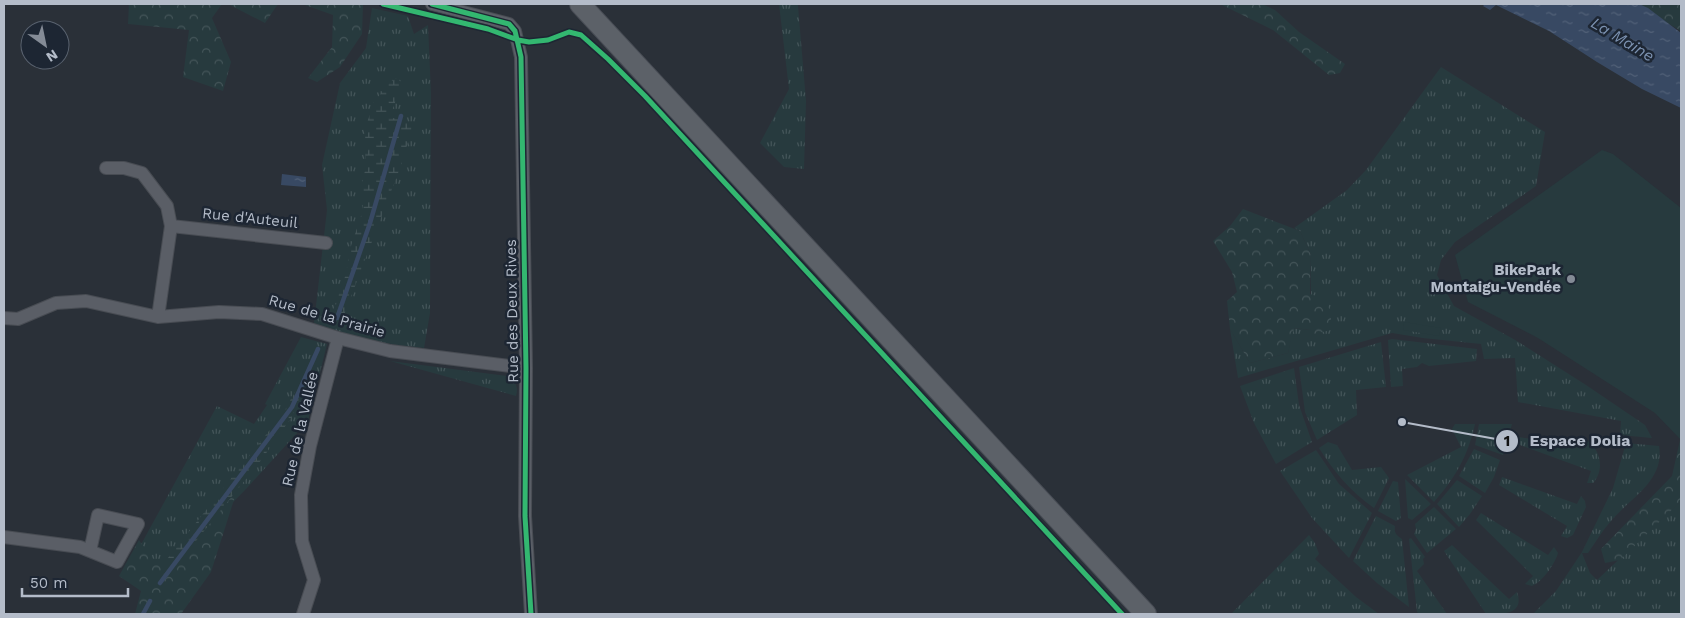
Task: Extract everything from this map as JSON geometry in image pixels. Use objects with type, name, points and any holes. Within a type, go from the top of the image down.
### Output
[{"type":"main road","points":[[580,4],[1146,614]]},
{"type":"street","name":"Rue des Deux Rives","points":[[432,4],[509,24],[515,31],[521,57],[526,368],[525,516],[531,614]]},
{"type":"street","points":[[106,168],[124,168],[142,173],[167,206],[170,226],[158,317]]},
{"type":"street","name":"Rue d'Auteuil","points":[[170,226],[326,243]]},
{"type":"street","name":"Rue de la Prairie","points":[[4,318],[18,319],[56,302],[86,301],[158,317],[219,312],[262,314],[338,338],[390,351],[526,368]]},
{"type":"street","name":"Rue de la Vallée","points":[[303,614],[314,580],[302,541],[301,495],[310,446],[338,338]]},
{"type":"street","points":[[4,537],[80,547],[90,551]]},
{"type":"green space","points":[[129,4],[222,4],[212,18],[231,62],[223,91],[183,77],[189,30],[128,24]]},
{"type":"green space","points":[[228,4],[278,4],[265,23]]},
{"type":"green space","points":[[302,4],[363,5],[362,34],[340,67],[317,82],[308,78],[332,47],[333,15]]},
{"type":"green space","points":[[779,4],[798,4],[806,101],[804,169],[784,167],[760,143],[789,89]]},
{"type":"green space","points":[[1220,4],[1262,4],[1275,10],[1299,32],[1345,64],[1340,73],[1329,75],[1273,30]]},
{"type":"green space","points":[[1636,4],[1681,4],[1681,31]]},
{"type":"green space","points":[[372,8],[408,16],[414,34],[428,25],[431,93],[430,313],[424,348],[396,345],[369,339],[314,323],[327,210],[322,165],[340,83],[366,48]]},
{"type":"green space","points":[[1441,67],[1545,132],[1536,186],[1455,242],[1441,260],[1437,275],[1454,306],[1517,341],[1586,385],[1645,425],[1652,438],[1620,435],[1621,421],[1518,402],[1515,358],[1484,359],[1481,344],[1392,333],[1238,378],[1230,329],[1250,363],[1288,353],[1293,328],[1311,330],[1311,255],[1300,231],[1294,228],[1347,190],[1366,170]]},
{"type":"green space","points":[[397,78],[402,83],[393,108],[393,118],[413,123],[403,160],[341,323],[329,321],[346,274],[351,246],[363,210],[361,186],[366,167],[365,129],[374,102],[390,82]]},
{"type":"green space","name":"BikePark Montaigu-Vendée","points":[[1602,150],[1613,154],[1681,208],[1681,440],[1655,413],[1538,338],[1468,302],[1455,255]]},
{"type":"green space","points":[[1243,209],[1300,231],[1311,255],[1310,294],[1326,299],[1331,315],[1331,330],[1314,334],[1311,330],[1294,328],[1288,353],[1250,363],[1230,329],[1227,301],[1237,292],[1232,272],[1213,241],[1230,226]]},
{"type":"green space","points":[[1404,322],[1441,328],[1439,336],[1403,330]]},
{"type":"green space","points":[[301,337],[327,344],[308,421],[246,489],[170,567],[147,560],[138,550],[217,406],[254,424],[267,405],[265,404]]},
{"type":"green space","points":[[1388,340],[1477,349],[1476,361],[1429,366],[1422,363],[1417,367],[1402,369],[1403,386],[1391,387]]},
{"type":"green space","points":[[1381,342],[1386,387],[1356,390],[1357,415],[1317,440],[1305,412],[1299,367]]},
{"type":"green space","points":[[390,361],[507,376],[516,384],[516,396]]},
{"type":"green space","points":[[1294,368],[1299,405],[1312,442],[1276,464],[1254,423],[1240,386]]},
{"type":"green space","points":[[302,378],[308,379],[291,418],[262,459],[163,582],[157,581],[168,558],[284,412]]},
{"type":"green space","points":[[1455,424],[1475,424],[1469,446],[1460,466],[1434,502],[1407,475],[1461,447],[1452,429]]},
{"type":"green space","points":[[1479,424],[1512,424],[1503,455],[1475,445]]},
{"type":"green space","points":[[1519,437],[1580,447],[1582,438],[1588,441],[1597,452],[1599,458],[1600,464],[1597,477],[1593,483],[1587,483],[1591,471],[1517,444]]},
{"type":"green space","points":[[1681,438],[1681,501],[1620,560],[1605,563],[1601,549],[1672,476]]},
{"type":"green space","points":[[1328,442],[1337,445],[1352,470],[1381,467],[1389,478],[1374,508],[1350,488],[1325,457],[1319,448]]},
{"type":"green space","points":[[1626,443],[1659,446],[1657,469],[1644,488],[1608,525],[1588,553],[1582,553],[1590,573],[1597,580],[1681,501],[1681,614],[1533,614],[1556,591],[1582,552],[1613,488]]},
{"type":"green space","points":[[1474,449],[1500,460],[1494,477],[1485,493],[1459,476]]},
{"type":"green space","points":[[1316,450],[1339,484],[1372,513],[1349,558],[1312,518],[1280,471]]},
{"type":"green space","points":[[1502,477],[1577,504],[1581,496],[1585,501],[1586,507],[1573,535],[1567,538],[1561,536],[1567,526],[1499,485]]},
{"type":"green space","points":[[1405,479],[1431,504],[1412,520],[1408,518]]},
{"type":"green space","points":[[1457,480],[1482,496],[1459,527],[1437,504]]},
{"type":"green space","points":[[1393,481],[1398,482],[1401,518],[1396,521],[1378,511]]},
{"type":"green space","points":[[239,484],[211,572],[181,614],[135,614],[141,591],[119,576],[139,540],[151,558],[166,563]]},
{"type":"green space","points":[[1434,507],[1456,529],[1427,553],[1414,534],[1415,524]]},
{"type":"green space","points":[[1481,513],[1548,555],[1554,547],[1558,553],[1548,572],[1540,581],[1532,586],[1525,584],[1533,576],[1476,520]]},
{"type":"green space","points":[[1376,516],[1395,526],[1396,534],[1402,539],[1409,607],[1377,583],[1353,561]]},
{"type":"green space","points":[[1309,535],[1315,543],[1319,554],[1315,559],[1356,597],[1379,614],[1231,614]]},
{"type":"green space","points":[[1411,538],[1425,557],[1423,559],[1424,564],[1417,571],[1447,614],[1419,614],[1417,612],[1409,539]]},
{"type":"green space","points":[[1452,545],[1509,599],[1517,592],[1519,600],[1515,609],[1505,613],[1486,614],[1444,551]]},
{"type":"water","name":"La Maine","points":[[1485,4],[1639,4],[1648,8],[1681,33],[1681,108],[1642,89],[1549,31],[1496,5],[1490,10],[1483,6]]},
{"type":"water","points":[[282,174],[306,177],[306,187],[281,185]]},
{"type":"waterway","points":[[337,318],[370,223],[401,116]]},
{"type":"waterway","points":[[160,583],[292,407],[318,349]]},
{"type":"waterway","points":[[143,614],[150,601]]},
{"type":"cycle path","points":[[383,4],[488,29],[529,42],[548,40],[569,32],[581,35],[645,96],[1122,614]]},
{"type":"cycle path","points":[[432,4],[509,24],[515,31],[521,57],[526,368],[525,516],[531,614]]},
{"type":"place","name":"BikePark Montaigu-Vendée","points":[[1571,279]]},
{"type":"place","name":"Espace Dolia","points":[[1402,422]]}]
